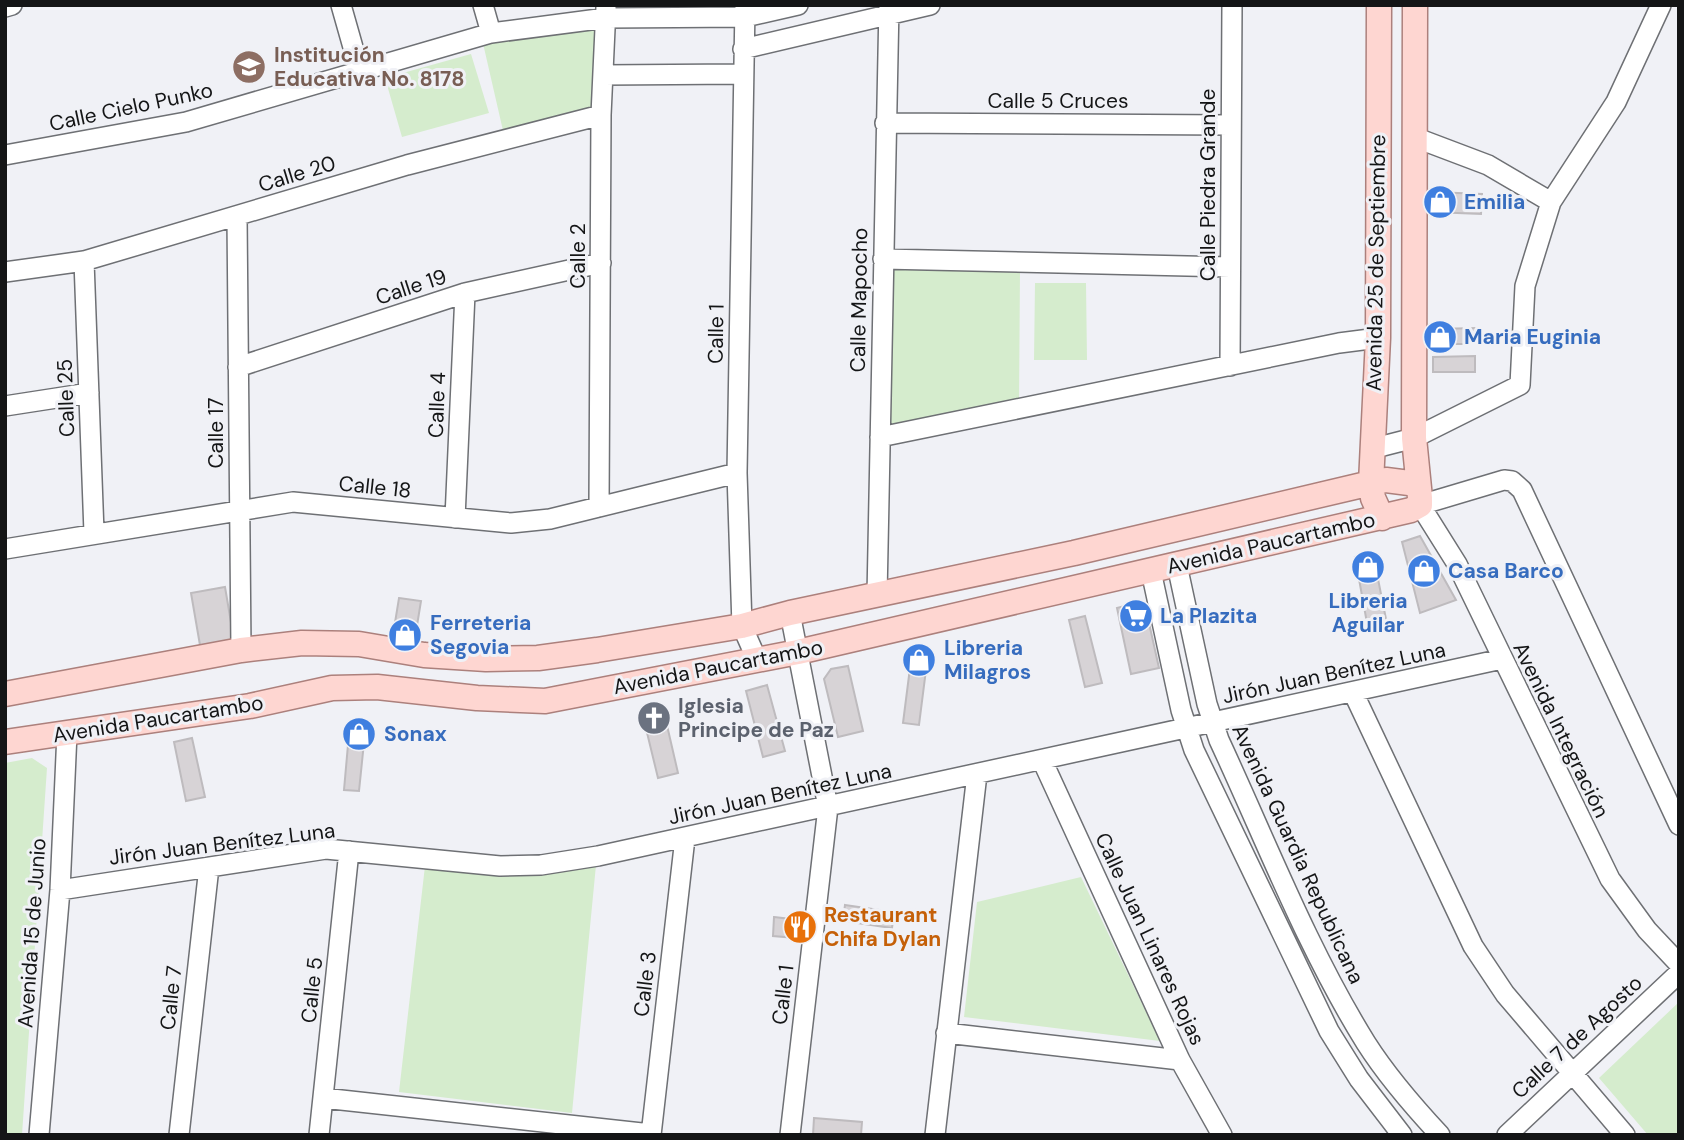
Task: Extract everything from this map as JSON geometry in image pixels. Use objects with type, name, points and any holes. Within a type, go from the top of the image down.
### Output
[{"type":"main road","name":"Avenida 25 de Septiembre","points":[[1379,5],[1378,338],[1371,483],[1373,498],[1382,518]]},
{"type":"main road","name":"Avenida 25 de Septiembre","points":[[1415,5],[1414,438],[1418,494]]},
{"type":"main road","name":"Avenida Paucartambo","points":[[5,694],[241,650],[302,643],[359,644],[437,656],[538,658],[742,626],[1385,480],[1418,494]]},
{"type":"main road","name":"Avenida Paucartambo","points":[[5,742],[250,706],[332,688],[377,687],[477,698],[545,701],[798,652],[1382,518],[1418,494]]},
{"type":"main road","points":[[5,725],[30,726],[67,733]]},
{"type":"street","points":[[5,7],[12,5]]},
{"type":"street","points":[[341,5],[360,72]]},
{"type":"street","points":[[483,5],[491,33]]},
{"type":"street","name":"Calle Cielo Punko","points":[[5,155],[186,122],[491,33],[606,11],[745,11],[798,5]]},
{"type":"street","points":[[743,49],[889,10],[930,5]]},
{"type":"street","name":"Calle Piedra Grande","points":[[1230,366],[1232,5]]},
{"type":"street","points":[[1371,449],[1414,438],[1520,385],[1525,286],[1551,202],[1616,102],[1661,5]]},
{"type":"street","name":"Calle Mapocho","points":[[877,596],[889,10]]},
{"type":"street","name":"Calle 2","points":[[599,507],[601,115],[606,11]]},
{"type":"street","name":"Calle 1","points":[[745,11],[737,472],[742,626],[757,660]]},
{"type":"street","points":[[603,75],[743,74]]},
{"type":"street","name":"Calle 20","points":[[5,272],[84,261],[407,164],[601,115]]},
{"type":"street","name":"Calle 5 Cruces","points":[[885,123],[1231,125]]},
{"type":"street","points":[[1414,137],[1488,165],[1551,202]]},
{"type":"street","name":"Calle 17","points":[[237,216],[241,650]]},
{"type":"street","points":[[883,260],[1230,267]]},
{"type":"street","name":"Calle 25","points":[[84,261],[94,533]]},
{"type":"street","name":"Calle 19","points":[[238,367],[465,293],[601,263]]},
{"type":"street","name":"Calle 4","points":[[456,518],[465,293]]},
{"type":"street","points":[[880,437],[1378,338]]},
{"type":"street","points":[[5,406],[89,393]]},
{"type":"street","name":"Calle 18","points":[[5,549],[293,502],[511,523],[550,519],[737,472]]},
{"type":"street","points":[[1418,494],[1504,481],[1512,481],[1522,490],[1679,825]]},
{"type":"street","name":"Avenida Integración","points":[[1418,494],[1457,564],[1610,879],[1647,930],[1679,964]]},
{"type":"street","name":"Avenida Guardia Republicana","points":[[1177,565],[1212,723],[1339,996],[1388,1073],[1440,1135]]},
{"type":"street","points":[[1151,571],[1186,729],[1329,1031],[1359,1079],[1402,1135]]},
{"type":"street","name":"Calle 1","points":[[790,613],[828,807],[790,1135]]},
{"type":"street","name":"Jirón Juan Benítez Luna","points":[[60,890],[326,849],[521,866],[598,856],[1502,659]]},
{"type":"street","points":[[1353,692],[1473,946],[1505,994],[1625,1135]]},
{"type":"street","name":"Avenida 15 de Junio","points":[[39,1135],[60,890],[67,733]]},
{"type":"street","name":"Calle Juan Linares Rojas","points":[[1042,760],[1180,1060],[1222,1135]]},
{"type":"street","points":[[935,1135],[977,774]]},
{"type":"street","name":"Calle 3","points":[[651,1134],[685,838]]},
{"type":"street","name":"Calle 5","points":[[319,1135],[349,851]]},
{"type":"street","name":"Calle 7","points":[[179,1135],[209,867]]},
{"type":"street","name":"Calle 7 de Agosto","points":[[1507,1135],[1679,973]]},
{"type":"street","points":[[946,1034],[1180,1060]]},
{"type":"street","points":[[323,1098],[651,1134]]},
{"type":"green space","points":[[597,17],[598,111],[504,135],[482,39]]},
{"type":"green space","points":[[471,54],[489,113],[402,137],[385,78]]},
{"type":"green space","points":[[893,270],[1020,270],[1019,405],[889,428]]},
{"type":"green space","points":[[1035,283],[1086,283],[1087,360],[1034,360]]},
{"type":"green space","points":[[32,758],[47,768],[22,1135],[5,1135],[5,763]]},
{"type":"green space","points":[[596,865],[572,1113],[399,1092],[425,866]]},
{"type":"green space","points":[[1081,877],[1160,1041],[964,1017],[977,902]]},
{"type":"green space","points":[[1679,1002],[1679,1135],[1648,1135],[1599,1078]]},
{"type":"building","points":[[1433,192],[1482,194],[1481,214],[1433,212]]},
{"type":"building","points":[[1477,328],[1477,344],[1435,344],[1435,329]]},
{"type":"building","points":[[1475,356],[1475,372],[1433,372],[1433,357]]},
{"type":"building","name":"Casa Barco","points":[[1420,536],[1456,600],[1420,613],[1402,542]]},
{"type":"building","points":[[1373,554],[1386,619],[1367,623],[1355,557]]},
{"type":"building","points":[[225,587],[235,646],[201,651],[191,593]]},
{"type":"building","points":[[399,598],[421,601],[414,644],[392,641]]},
{"type":"building","points":[[1136,603],[1147,614],[1159,668],[1131,674],[1117,608]]},
{"type":"building","points":[[1085,616],[1102,683],[1085,687],[1069,620]]},
{"type":"building","points":[[912,652],[928,654],[919,725],[903,723]]},
{"type":"building","points":[[848,666],[863,731],[838,737],[824,679],[831,669]]},
{"type":"building","points":[[767,685],[785,751],[763,757],[746,691]]},
{"type":"building","points":[[663,708],[678,773],[658,778],[642,712]]},
{"type":"building","points":[[350,722],[366,723],[359,791],[344,790]]},
{"type":"building","points":[[192,738],[205,797],[186,801],[174,742]]},
{"type":"building","points":[[845,905],[894,912],[892,928],[843,921]]},
{"type":"building","points":[[774,917],[808,921],[807,939],[773,936]]},
{"type":"building","points":[[814,1118],[862,1122],[861,1135],[813,1135]]},
{"type":"place","name":"Institución Educativa No. 8178","points":[[249,67]]},
{"type":"place","name":"Emilia","points":[[1440,202]]},
{"type":"place","name":"Maria Euginia","points":[[1440,337]]},
{"type":"place","name":"Libreria Aguilar","points":[[1368,567]]},
{"type":"place","name":"Casa Barco","points":[[1424,571]]},
{"type":"place","name":"La Plazita","points":[[1136,616]]},
{"type":"place","name":"Ferreteria Segovia","points":[[405,635]]},
{"type":"place","name":"Libreria Milagros","points":[[919,660]]},
{"type":"place","name":"Iglesia Principe de Paz","points":[[654,718]]},
{"type":"place","name":"Sonax","points":[[359,734]]},
{"type":"place","name":"Restaurant Chifa Dylan","points":[[800,927]]}]
